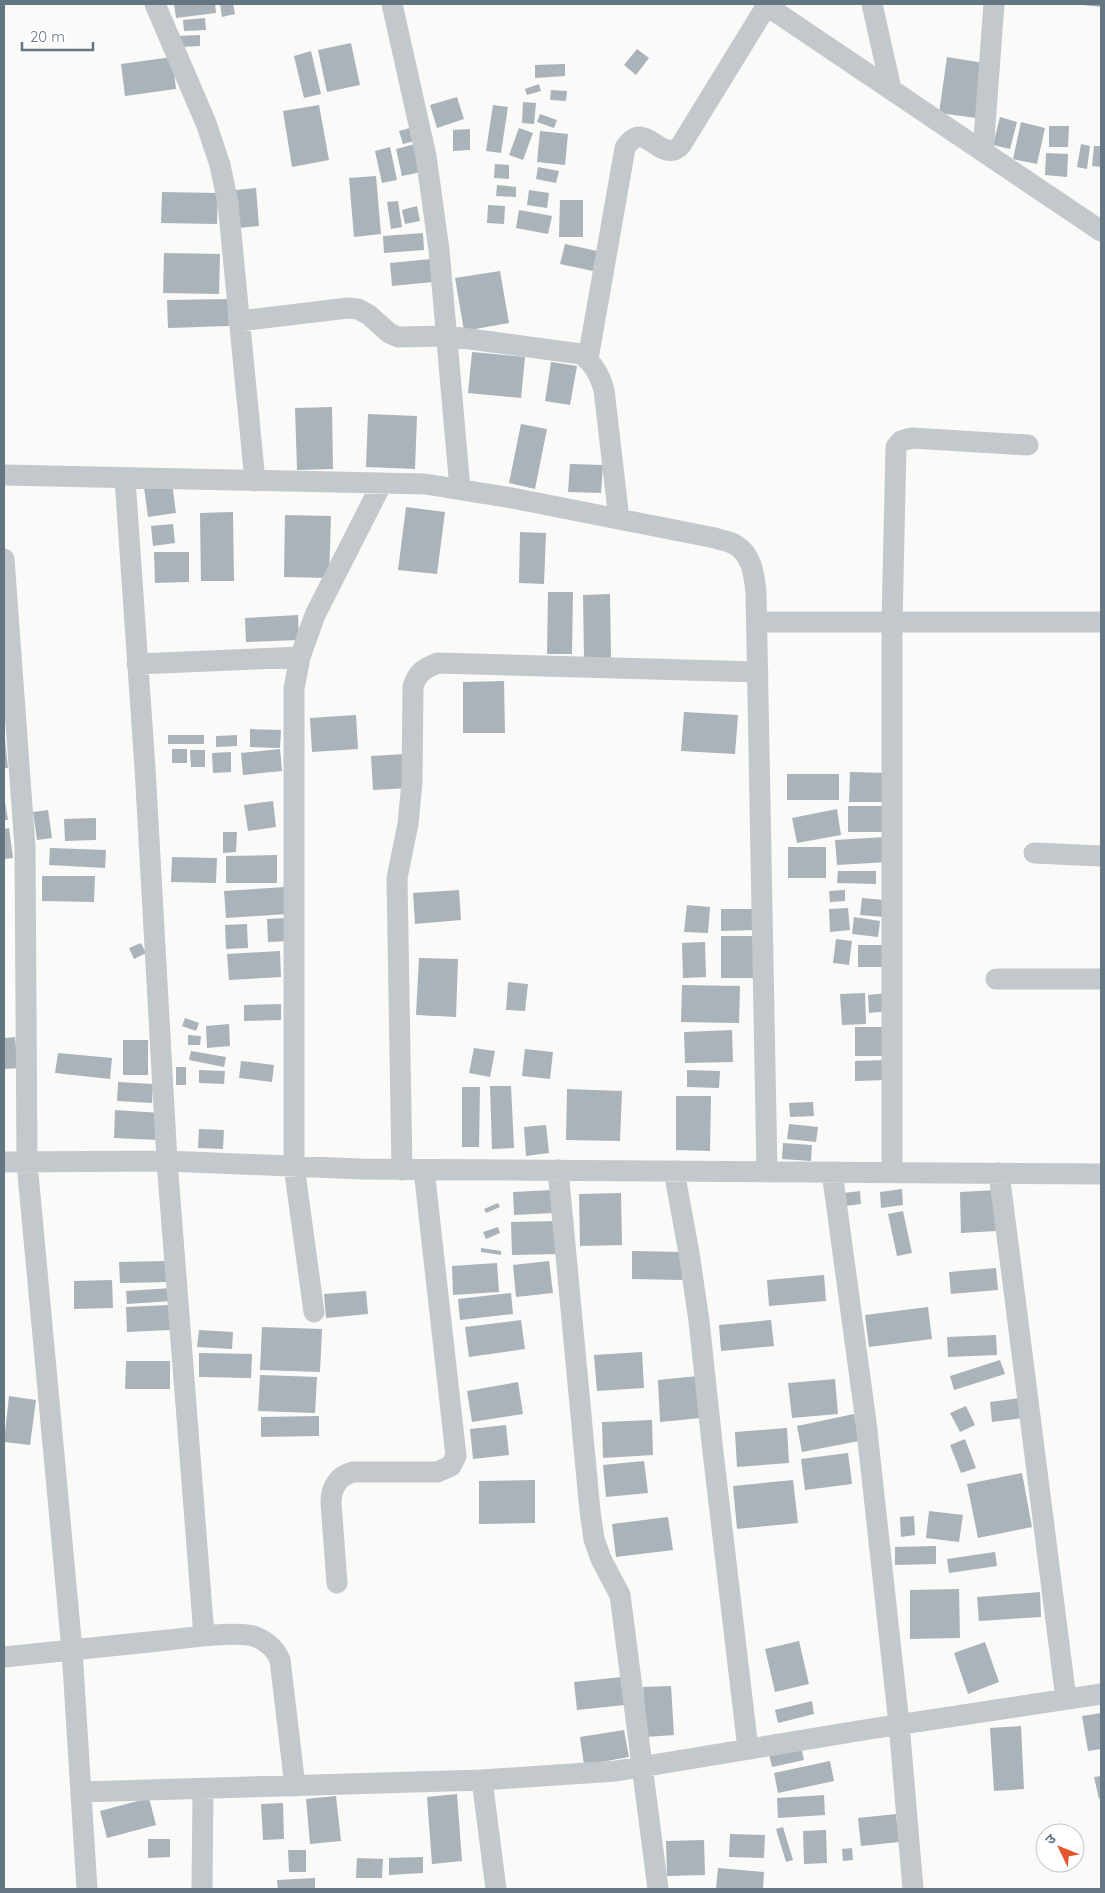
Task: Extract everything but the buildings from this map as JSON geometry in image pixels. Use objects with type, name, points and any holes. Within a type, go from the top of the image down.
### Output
[{"type":"street","points":[[155,4],[206,123],[220,165],[228,203],[255,481]]},
{"type":"street","points":[[392,4],[426,156],[439,250],[460,489]]},
{"type":"street","points":[[872,4],[891,89]]},
{"type":"street","points":[[983,152],[994,4]]},
{"type":"street","points":[[588,359],[625,148],[633,138],[639,137],[667,149],[674,150],[681,145],[765,5],[1101,231]]},
{"type":"street","points":[[239,321],[348,308],[358,309],[369,315],[389,333],[398,338],[447,336],[581,354],[588,359],[600,376],[604,390],[619,519]]},
{"type":"street","points":[[892,1172],[892,622],[897,444],[904,439],[912,438],[1028,445]]},
{"type":"street","points":[[4,475],[425,484],[715,538],[734,544],[745,554],[752,566],[756,592],[767,1172]]},
{"type":"street","points":[[125,479],[167,1161],[204,1636]]},
{"type":"street","points":[[314,1312],[294,1166],[294,689],[300,656],[315,615],[382,483]]},
{"type":"street","points":[[4,560],[25,847],[27,1163],[72,1650],[87,1889]]},
{"type":"street","points":[[757,622],[1101,622]]},
{"type":"street","points":[[137,664],[300,656]]},
{"type":"street","points":[[402,1170],[397,878],[408,824],[412,782],[413,687],[416,675],[427,667],[438,663],[758,672]]},
{"type":"street","points":[[1034,853],[1101,856]]},
{"type":"street","points":[[996,979],[1101,979]]},
{"type":"street","points":[[4,1162],[167,1161],[402,1170],[1101,1174]]},
{"type":"street","points":[[337,1583],[331,1503],[331,1494],[336,1483],[342,1477],[353,1472],[437,1472],[451,1466],[456,1456],[424,1170]]},
{"type":"street","points":[[558,1170],[590,1511],[594,1539],[601,1559],[620,1595],[658,1889]]},
{"type":"street","points":[[674,1171],[700,1321],[713,1452],[748,1749]]},
{"type":"street","points":[[832,1172],[866,1422],[899,1724],[913,1889]]},
{"type":"street","points":[[999,1173],[1066,1699]]},
{"type":"street","points":[[4,1657],[204,1636],[244,1634],[257,1637],[269,1644],[280,1660],[295,1786]]},
{"type":"street","points":[[81,1792],[482,1780],[616,1770],[899,1724],[1101,1694]]},
{"type":"street","points":[[482,1780],[496,1889]]},
{"type":"street","points":[[202,1889],[203,1789]]}]
